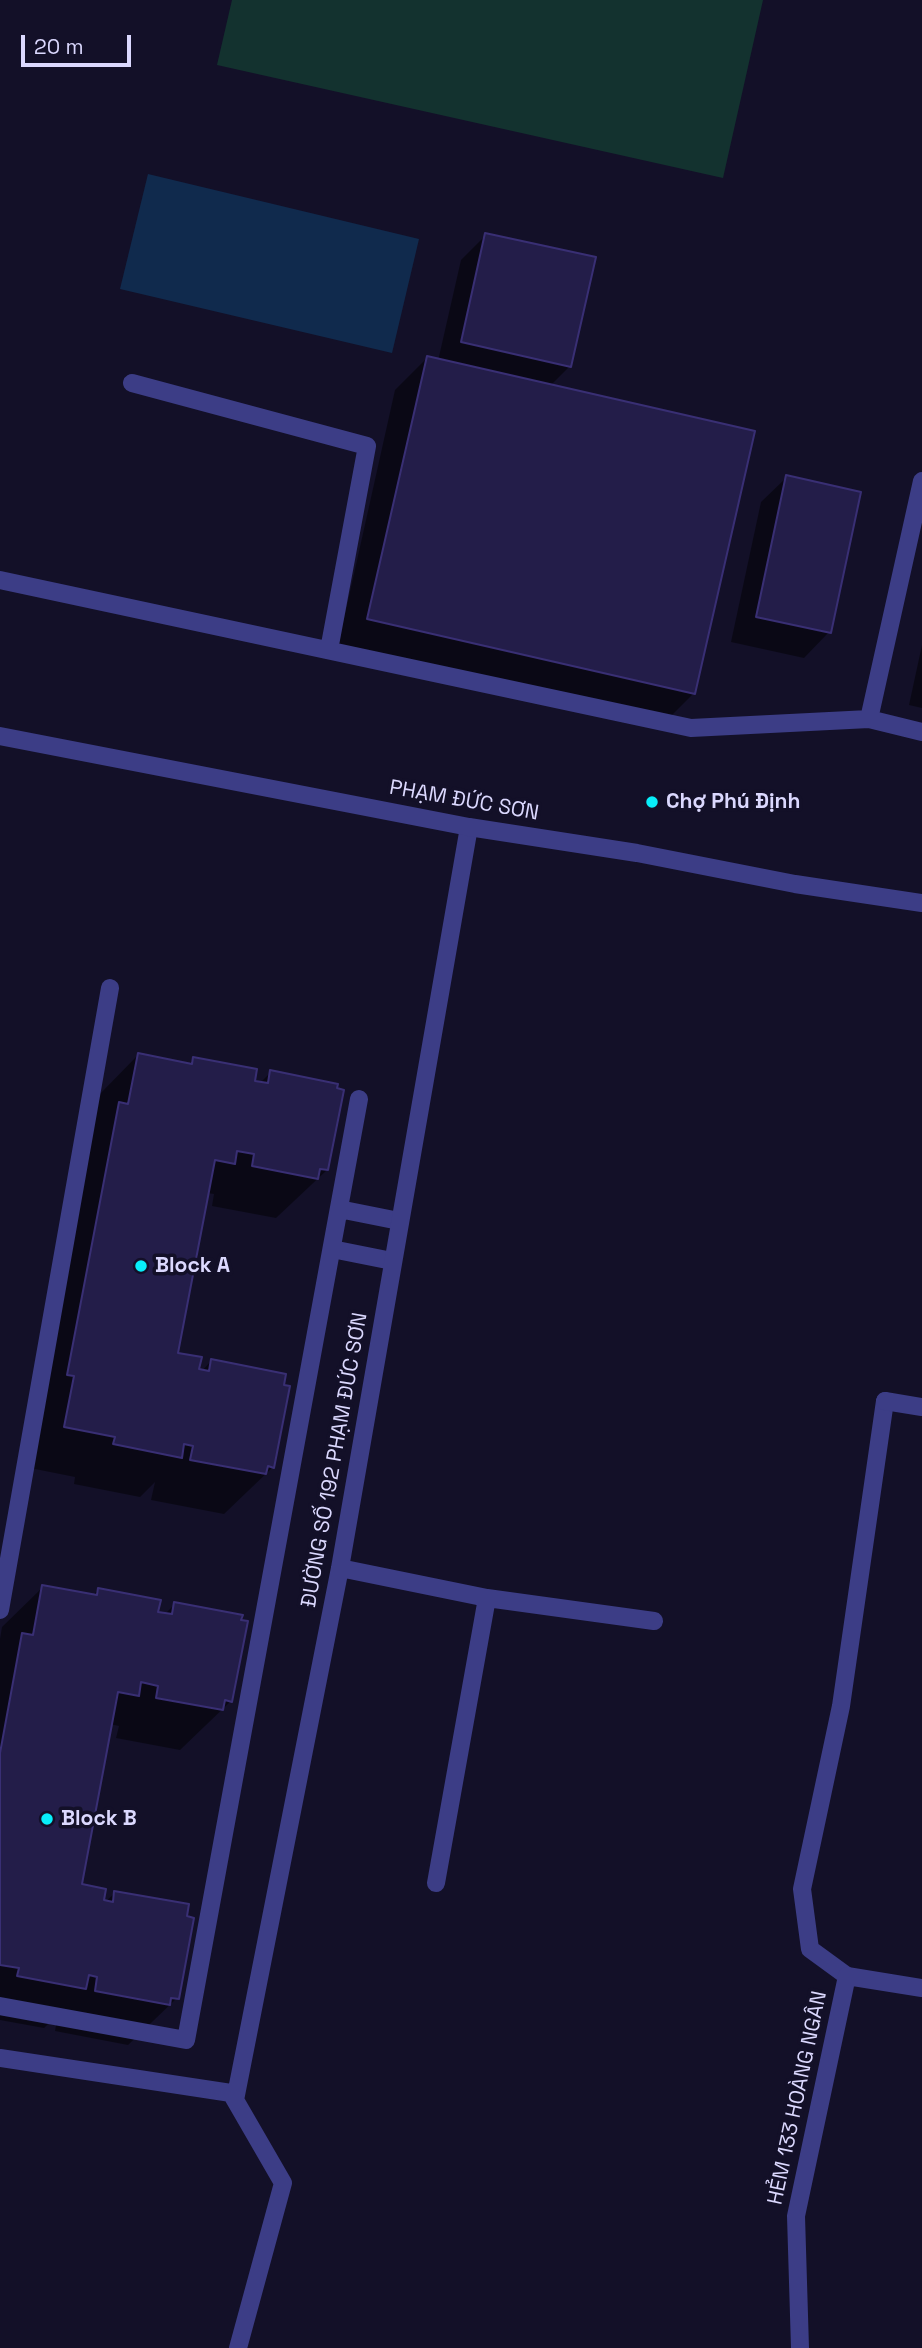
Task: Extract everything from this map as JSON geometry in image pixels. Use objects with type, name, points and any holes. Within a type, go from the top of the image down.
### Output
[{"type":"street","points":[[132,383],[367,446],[329,650]]},
{"type":"street","points":[[869,719],[922,481]]},
{"type":"street","points":[[0,580],[691,728],[869,719],[922,732]]},
{"type":"street","name":"PHẠM ĐỨC SƠN","points":[[0,736],[469,827],[637,853],[794,884],[922,903]]},
{"type":"street","name":"ĐƯỜNG SỐ 192 PHẠM ĐỨC SƠN","points":[[235,2100],[340,1568],[469,827]]},
{"type":"street","points":[[0,1610],[110,988]]},
{"type":"street","points":[[0,2006],[186,2040],[359,1099]]},
{"type":"street","points":[[339,1209],[400,1221]]},
{"type":"street","points":[[332,1249],[392,1261]]},
{"type":"street","points":[[847,1976],[810,1949],[802,1889],[841,1706],[885,1401],[922,1407]]},
{"type":"street","points":[[340,1568],[486,1598],[654,1621]]},
{"type":"street","points":[[436,1884],[486,1598]]},
{"type":"street","name":"HẺM 133 HOÀNG NGÂN","points":[[800,2348],[796,2216],[847,1976],[922,1988]]},
{"type":"street","points":[[0,2058],[231,2093],[283,2183],[238,2348]]},
{"type":"green space","points":[[232,0],[763,0],[723,178],[217,65]]},
{"type":"water","points":[[148,174],[419,239],[392,353],[120,289]]},
{"type":"building","points":[[485,233],[596,257],[571,367],[461,342]]},
{"type":"building","points":[[427,356],[755,431],[695,694],[367,619]]},
{"type":"building","points":[[786,475],[861,492],[831,633],[756,617]]},
{"type":"building","name":"Block A","points":[[138,1053],[192,1064],[193,1057],[257,1069],[255,1081],[268,1083],[270,1070],[338,1084],[337,1088],[344,1090],[328,1170],[320,1169],[318,1179],[252,1166],[254,1154],[237,1151],[235,1164],[215,1160],[178,1353],[202,1357],[199,1369],[209,1371],[211,1359],[286,1374],[284,1385],[290,1386],[274,1468],[268,1466],[266,1474],[190,1460],[193,1446],[184,1444],[182,1458],[113,1444],[115,1437],[64,1427],[74,1376],[67,1375],[119,1102],[128,1104]]},
{"type":"building","name":"Block B","points":[[42,1585],[97,1595],[98,1588],[161,1600],[158,1612],[172,1614],[174,1602],[243,1615],[241,1620],[248,1621],[232,1702],[225,1700],[223,1710],[156,1698],[158,1686],[141,1682],[139,1696],[118,1692],[82,1884],[106,1889],[104,1900],[113,1902],[114,1891],[189,1904],[187,1916],[194,1918],[179,1999],[171,1998],[170,2005],[95,1991],[97,1977],[89,1975],[86,1989],[17,1976],[19,1968],[0,1965],[0,1753],[22,1633],[33,1635]]},
{"type":"place","name":"Chợ Phú Định","points":[[652,802]]},
{"type":"place","name":"Block A","points":[[141,1266]]},
{"type":"place","name":"Block B","points":[[47,1819]]}]
